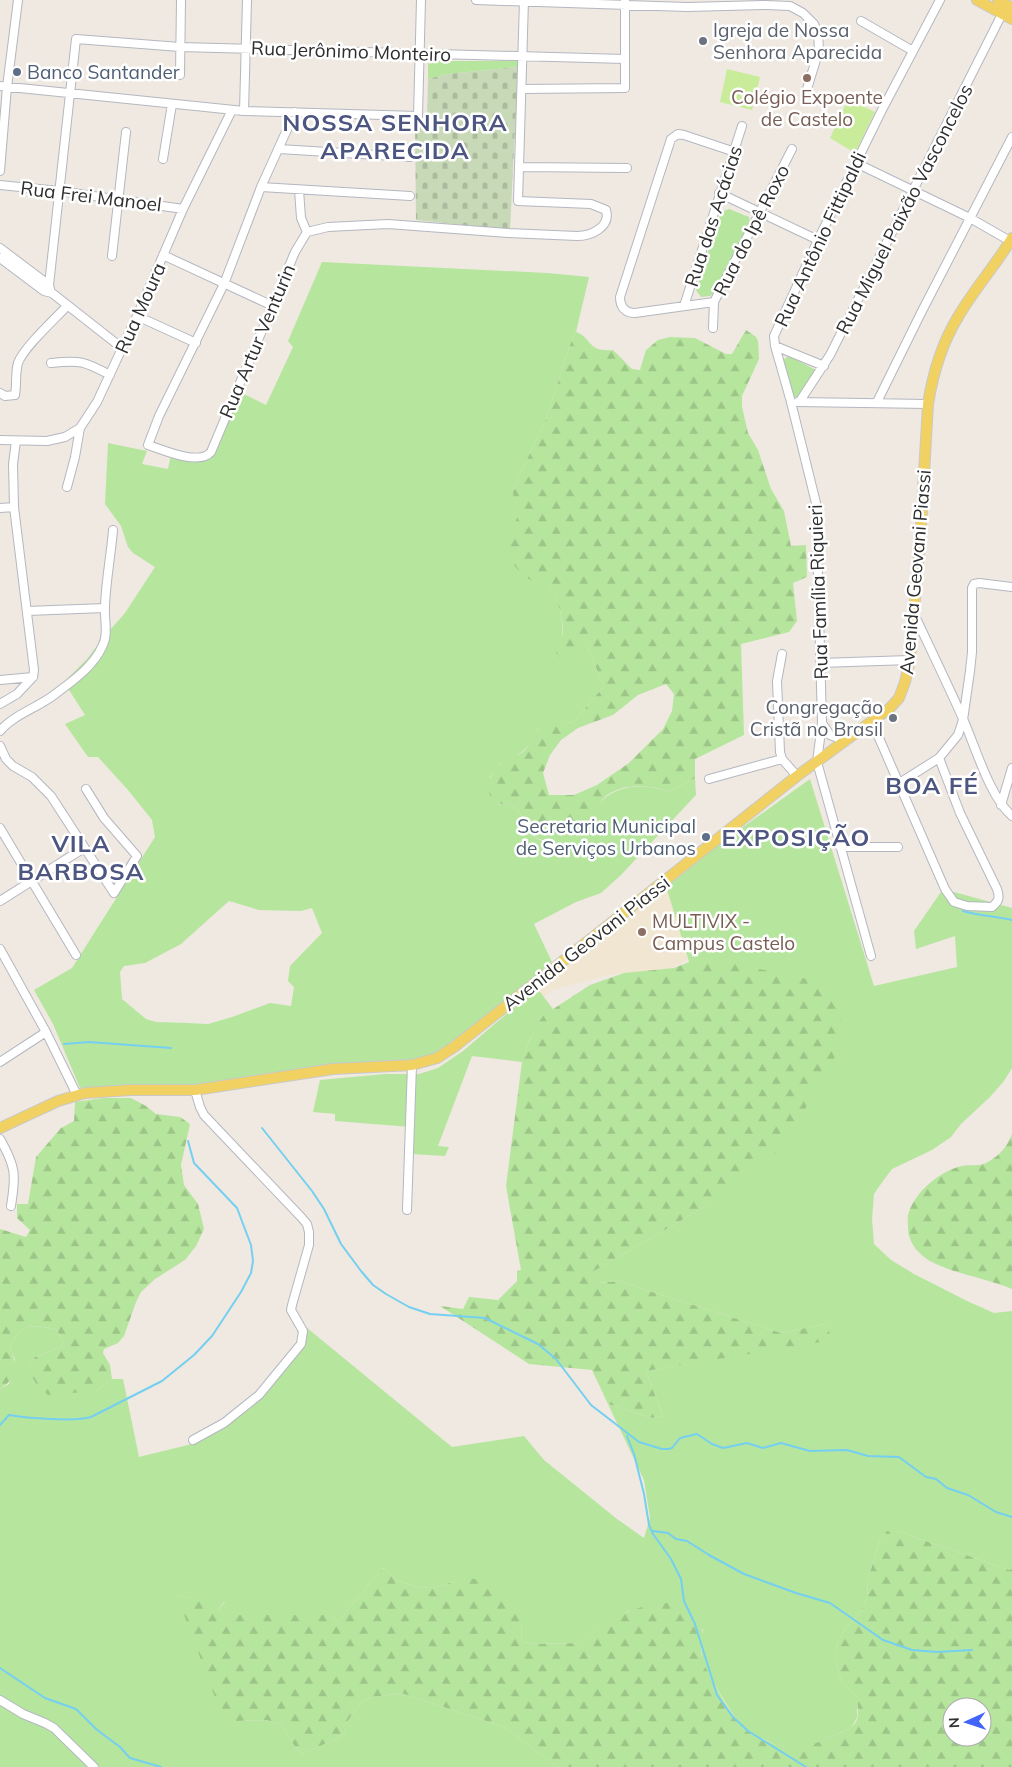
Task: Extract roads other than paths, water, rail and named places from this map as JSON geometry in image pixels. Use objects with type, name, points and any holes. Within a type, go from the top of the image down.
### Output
[{"type":"main road","points":[[977,0],[1012,19]]},
{"type":"main road","points":[[998,0],[1012,8]]},
{"type":"main road","name":"Avenida Geovani Piassi","points":[[0,1128],[77,1095],[105,1090],[195,1090],[333,1069],[412,1065],[437,1058],[454,1047],[797,776],[890,708],[899,698],[910,660],[928,404],[942,346],[958,317],[1011,239]]},
{"type":"street","points":[[0,171],[4,87],[18,0]]},
{"type":"street","points":[[180,0],[180,75]]},
{"type":"street","points":[[244,111],[247,0]]},
{"type":"street","points":[[4,87],[244,111],[418,116],[421,0]]},
{"type":"street","points":[[476,0],[790,6],[803,13],[814,24],[820,42],[807,89]]},
{"type":"street","points":[[299,190],[301,218],[307,232],[328,227],[388,224],[508,233],[583,236],[594,234],[606,219],[606,210],[591,204],[518,201],[524,0]]},
{"type":"street","name":"Rua Antônio Fittipaldi","points":[[775,346],[776,331],[818,240],[882,110],[940,0]]},
{"type":"street","points":[[522,89],[625,88],[625,2]]},
{"type":"street","name":"Rua Miguel Paixão Vasconcelos","points":[[800,402],[824,366],[1002,14]]},
{"type":"street","points":[[861,22],[913,51]]},
{"type":"street","name":"Rua Jerônimo Monteiro","points":[[70,94],[76,40],[180,46],[625,59]]},
{"type":"street","points":[[50,289],[70,94]]},
{"type":"street","points":[[163,159],[172,104]]},
{"type":"street","name":"Rua Moura","points":[[0,440],[57,440],[80,428],[98,402],[183,209],[232,110]]},
{"type":"street","points":[[137,316],[196,342],[224,284],[261,187],[295,112]]},
{"type":"street","name":"Rua das Acácias","points":[[684,306],[732,152],[742,126]]},
{"type":"street","points":[[112,256],[126,132]]},
{"type":"street","name":"Rua do Ipê Roxo","points":[[732,152],[684,135],[678,134],[671,139],[620,297],[621,304],[626,311],[635,313],[714,302],[792,149]]},
{"type":"street","points":[[877,402],[1012,137]]},
{"type":"street","points":[[279,149],[410,157]]},
{"type":"street","points":[[856,163],[1011,239]]},
{"type":"street","points":[[519,168],[627,168]]},
{"type":"street","name":"Rua Frei Manoel","points":[[0,185],[118,198],[183,209]]},
{"type":"street","points":[[261,187],[410,196]]},
{"type":"street","points":[[719,193],[818,240]]},
{"type":"street","name":"Rua Artur Venturin","points":[[196,342],[159,416],[148,445],[199,459],[210,452],[295,252],[307,232]]},
{"type":"street","points":[[0,248],[50,289],[67,306],[122,348]]},
{"type":"street","points":[[163,255],[273,306]]},
{"type":"street","points":[[0,258],[44,292],[50,289]]},
{"type":"street","points":[[713,328],[714,302]]},
{"type":"street","points":[[0,393],[5,396],[16,394],[19,361],[67,306]]},
{"type":"street","points":[[775,346],[824,366]]},
{"type":"street","name":"Rua Família Riquieri","points":[[775,346],[816,503],[822,723],[817,762]]},
{"type":"street","points":[[51,363],[83,362],[110,375]]},
{"type":"street","points":[[791,402],[928,404]]},
{"type":"street","points":[[67,487],[80,428]]},
{"type":"street","points":[[0,704],[17,694],[33,676],[34,670],[14,507],[13,464],[16,441]]},
{"type":"street","points":[[0,508],[14,507]]},
{"type":"street","points":[[0,731],[14,719],[50,698],[78,676],[94,660],[102,647],[105,638],[104,608],[113,530]]},
{"type":"street","points":[[898,784],[939,758],[958,735],[964,720],[972,652],[972,588],[974,584],[1012,587]]},
{"type":"street","points":[[27,611],[104,608]]},
{"type":"street","points":[[914,614],[964,720],[993,789],[1002,805],[1012,816]]},
{"type":"street","points":[[782,654],[777,681],[780,752],[782,759],[797,776]]},
{"type":"street","points":[[820,663],[910,660]]},
{"type":"street","points":[[0,680],[33,676]]},
{"type":"street","points":[[872,722],[945,889],[954,902],[967,906],[992,907],[997,903],[999,897],[998,889],[960,813],[939,758]]},
{"type":"street","points":[[822,723],[830,735],[846,741]]},
{"type":"street","points":[[0,746],[6,759],[13,766],[32,777],[45,788],[114,892],[137,856],[104,818],[86,789]]},
{"type":"street","points":[[709,779],[782,759]]},
{"type":"street","points":[[817,762],[871,956]]},
{"type":"street","points":[[1002,805],[1012,768]]},
{"type":"street","points":[[0,828],[76,955]]},
{"type":"street","points":[[840,847],[898,847]]},
{"type":"street","points":[[0,902],[84,848]]},
{"type":"street","points":[[0,949],[46,1032],[77,1095]]},
{"type":"street","points":[[0,1062],[46,1032]]},
{"type":"street","points":[[407,1210],[412,1065]]},
{"type":"street","points":[[194,1440],[224,1423],[260,1395],[301,1344],[303,1331],[291,1310],[310,1238],[306,1224],[301,1217],[204,1115],[195,1090]]},
{"type":"street","points":[[0,1139],[9,1154],[14,1168],[15,1182],[11,1206]]},
{"type":"street","points":[[0,1700],[23,1714],[54,1728],[94,1767]]},
{"type":"waterway","points":[[963,911],[1012,920]]},
{"type":"waterway","points":[[64,1044],[89,1042],[171,1048]]},
{"type":"waterway","points":[[262,1128],[312,1191],[324,1209],[341,1244],[373,1285],[409,1307],[430,1314],[485,1318],[538,1344],[556,1359],[591,1405],[639,1442],[668,1449],[672,1448],[680,1438],[697,1434],[712,1444],[723,1448],[747,1443],[763,1448],[781,1443],[810,1451],[847,1450],[868,1456],[899,1457],[926,1477],[936,1479],[947,1488],[968,1495],[996,1512],[1012,1517]]},
{"type":"waterway","points":[[0,1425],[9,1415],[63,1419],[91,1417],[162,1381],[194,1355],[212,1336],[241,1292],[251,1273],[253,1261],[251,1245],[237,1208],[194,1163],[188,1141]]},
{"type":"waterway","points":[[627,1436],[634,1454],[644,1494],[649,1525],[653,1534],[671,1559],[681,1579],[684,1601],[695,1624],[717,1695],[733,1717],[748,1731],[806,1767]]},
{"type":"waterway","points":[[653,1531],[668,1533],[676,1539],[687,1541],[744,1574],[830,1603],[883,1640],[912,1650],[937,1652],[972,1650]]},
{"type":"waterway","points":[[0,1668],[45,1698],[76,1709],[130,1758],[161,1767]]},
{"type":"place","name":"Igreja de Nossa Senhora Aparecida","points":[[703,41]]},
{"type":"place","name":"Banco Santander","points":[[17,72]]},
{"type":"place","name":"Colégio Expoente de Castelo","points":[[807,78]]},
{"type":"place","name":"Congregação Cristã no Brasil","points":[[893,718]]},
{"type":"place","name":"Secretaria Municipal de Serviços Urbanos","points":[[706,837]]},
{"type":"place","name":"MULTIVIX - Campus Castelo","points":[[642,932]]},
{"type":"district","name":"NOSSA SENHORA APARECIDA","points":[[395,137]]},
{"type":"district","name":"BOA FÉ","points":[[932,786]]},
{"type":"district","name":"EXPOSIÇÃO","points":[[796,838]]},
{"type":"district","name":"VILA BARBOSA","points":[[81,858]]}]
